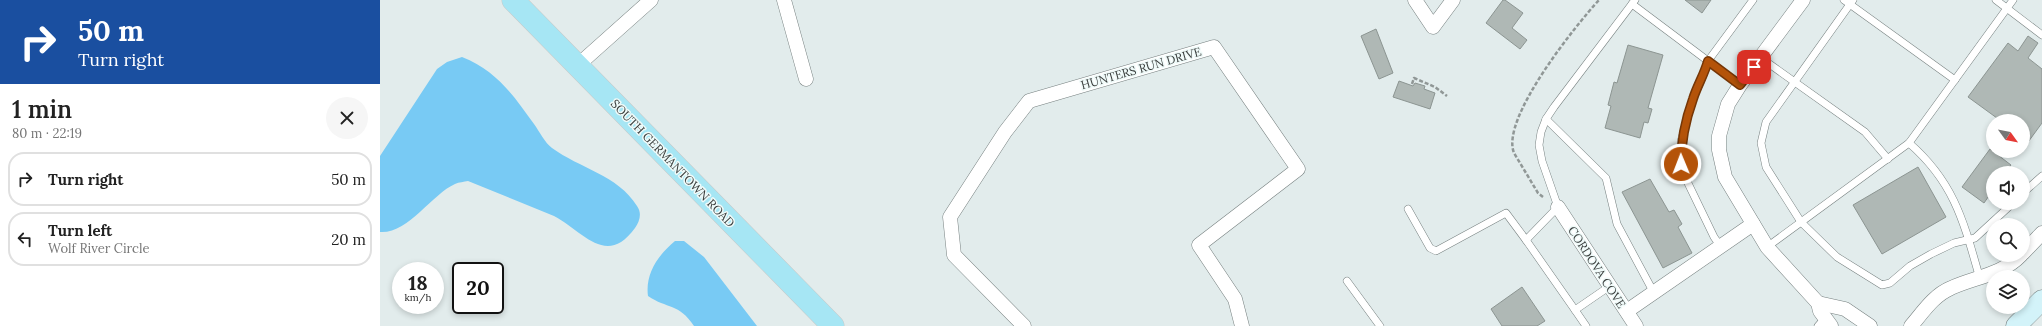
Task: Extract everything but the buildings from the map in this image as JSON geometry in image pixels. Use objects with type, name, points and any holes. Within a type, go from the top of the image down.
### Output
[{"type":"main road","name":"SOUTH GERMANTOWN ROAD","points":[[513,0],[833,326]]},
{"type":"main road","points":[[2016,326],[2042,300]]},
{"type":"street","points":[[577,66],[651,0]]},
{"type":"street","points":[[784,0],[806,79]]},
{"type":"street","points":[[1415,0],[1433,27],[1453,0]]},
{"type":"street","points":[[1803,0],[1740,85],[1728,104],[1722,121],[1718,150],[1725,177],[1767,247],[1818,303],[1825,323]]},
{"type":"street","name":"HUNTERS RUN DRIVE","points":[[1024,326],[954,255],[950,217],[1005,132],[1029,101],[1214,47],[1298,170],[1199,245],[1235,299],[1242,326]]},
{"type":"street","name":"CORDOVA COVE","points":[[1558,207],[1636,326]]},
{"type":"street","points":[[1626,311],[1753,224]]},
{"type":"street","points":[[2030,246],[2042,233]]},
{"type":"street","points":[[1911,326],[1932,300],[1950,288],[1997,272],[2011,262]]},
{"type":"street","points":[[1818,303],[1845,309],[1870,326]]},
{"type":"lane","points":[[1721,247],[1714,237],[1686,179],[1681,164],[1681,141],[1693,98],[1708,61],[1753,0]]},
{"type":"lane","points":[[1996,0],[2042,35]]},
{"type":"lane","points":[[1767,247],[1909,143],[2013,0]]},
{"type":"lane","points":[[1955,80],[1849,1],[1766,122],[1761,143],[1766,167],[1801,222],[1837,257],[1882,285],[1890,283],[1910,266],[1954,242],[1976,238],[2006,210]]},
{"type":"lane","points":[[1526,240],[1558,207],[1542,161],[1539,145],[1541,132],[1546,119],[1583,67],[1634,2],[1740,85]]},
{"type":"lane","points":[[1761,58],[1865,132],[1888,159]]},
{"type":"lane","points":[[1546,119],[1606,178],[1617,224],[1654,293]]},
{"type":"lane","points":[[1909,143],[1923,155],[1941,177],[1959,210],[1980,278]]},
{"type":"lane","points":[[2030,187],[2042,176]]},
{"type":"lane","points":[[1408,209],[1430,248],[1436,251],[1506,213],[1586,326]]},
{"type":"lane","points":[[1347,281],[1380,326]]},
{"type":"lane","points":[[1576,310],[1610,286]]},
{"type":"path","points":[[1412,84],[1414,78],[1435,87],[1447,96]]},
{"type":"water","points":[[462,57],[485,69],[503,85],[519,103],[549,146],[609,179],[629,195],[640,211],[640,217],[635,228],[624,240],[614,245],[604,246],[594,243],[554,216],[468,181],[457,183],[446,189],[400,227],[390,231],[380,232],[380,156],[437,69],[447,62]]},
{"type":"water","points":[[675,241],[684,241],[704,257],[757,326],[694,326],[683,313],[648,296],[649,280],[654,266],[663,252]]},
{"type":"route","points":[[1681,164],[1681,141],[1693,98],[1708,61],[1740,85],[1754,67]]}]
